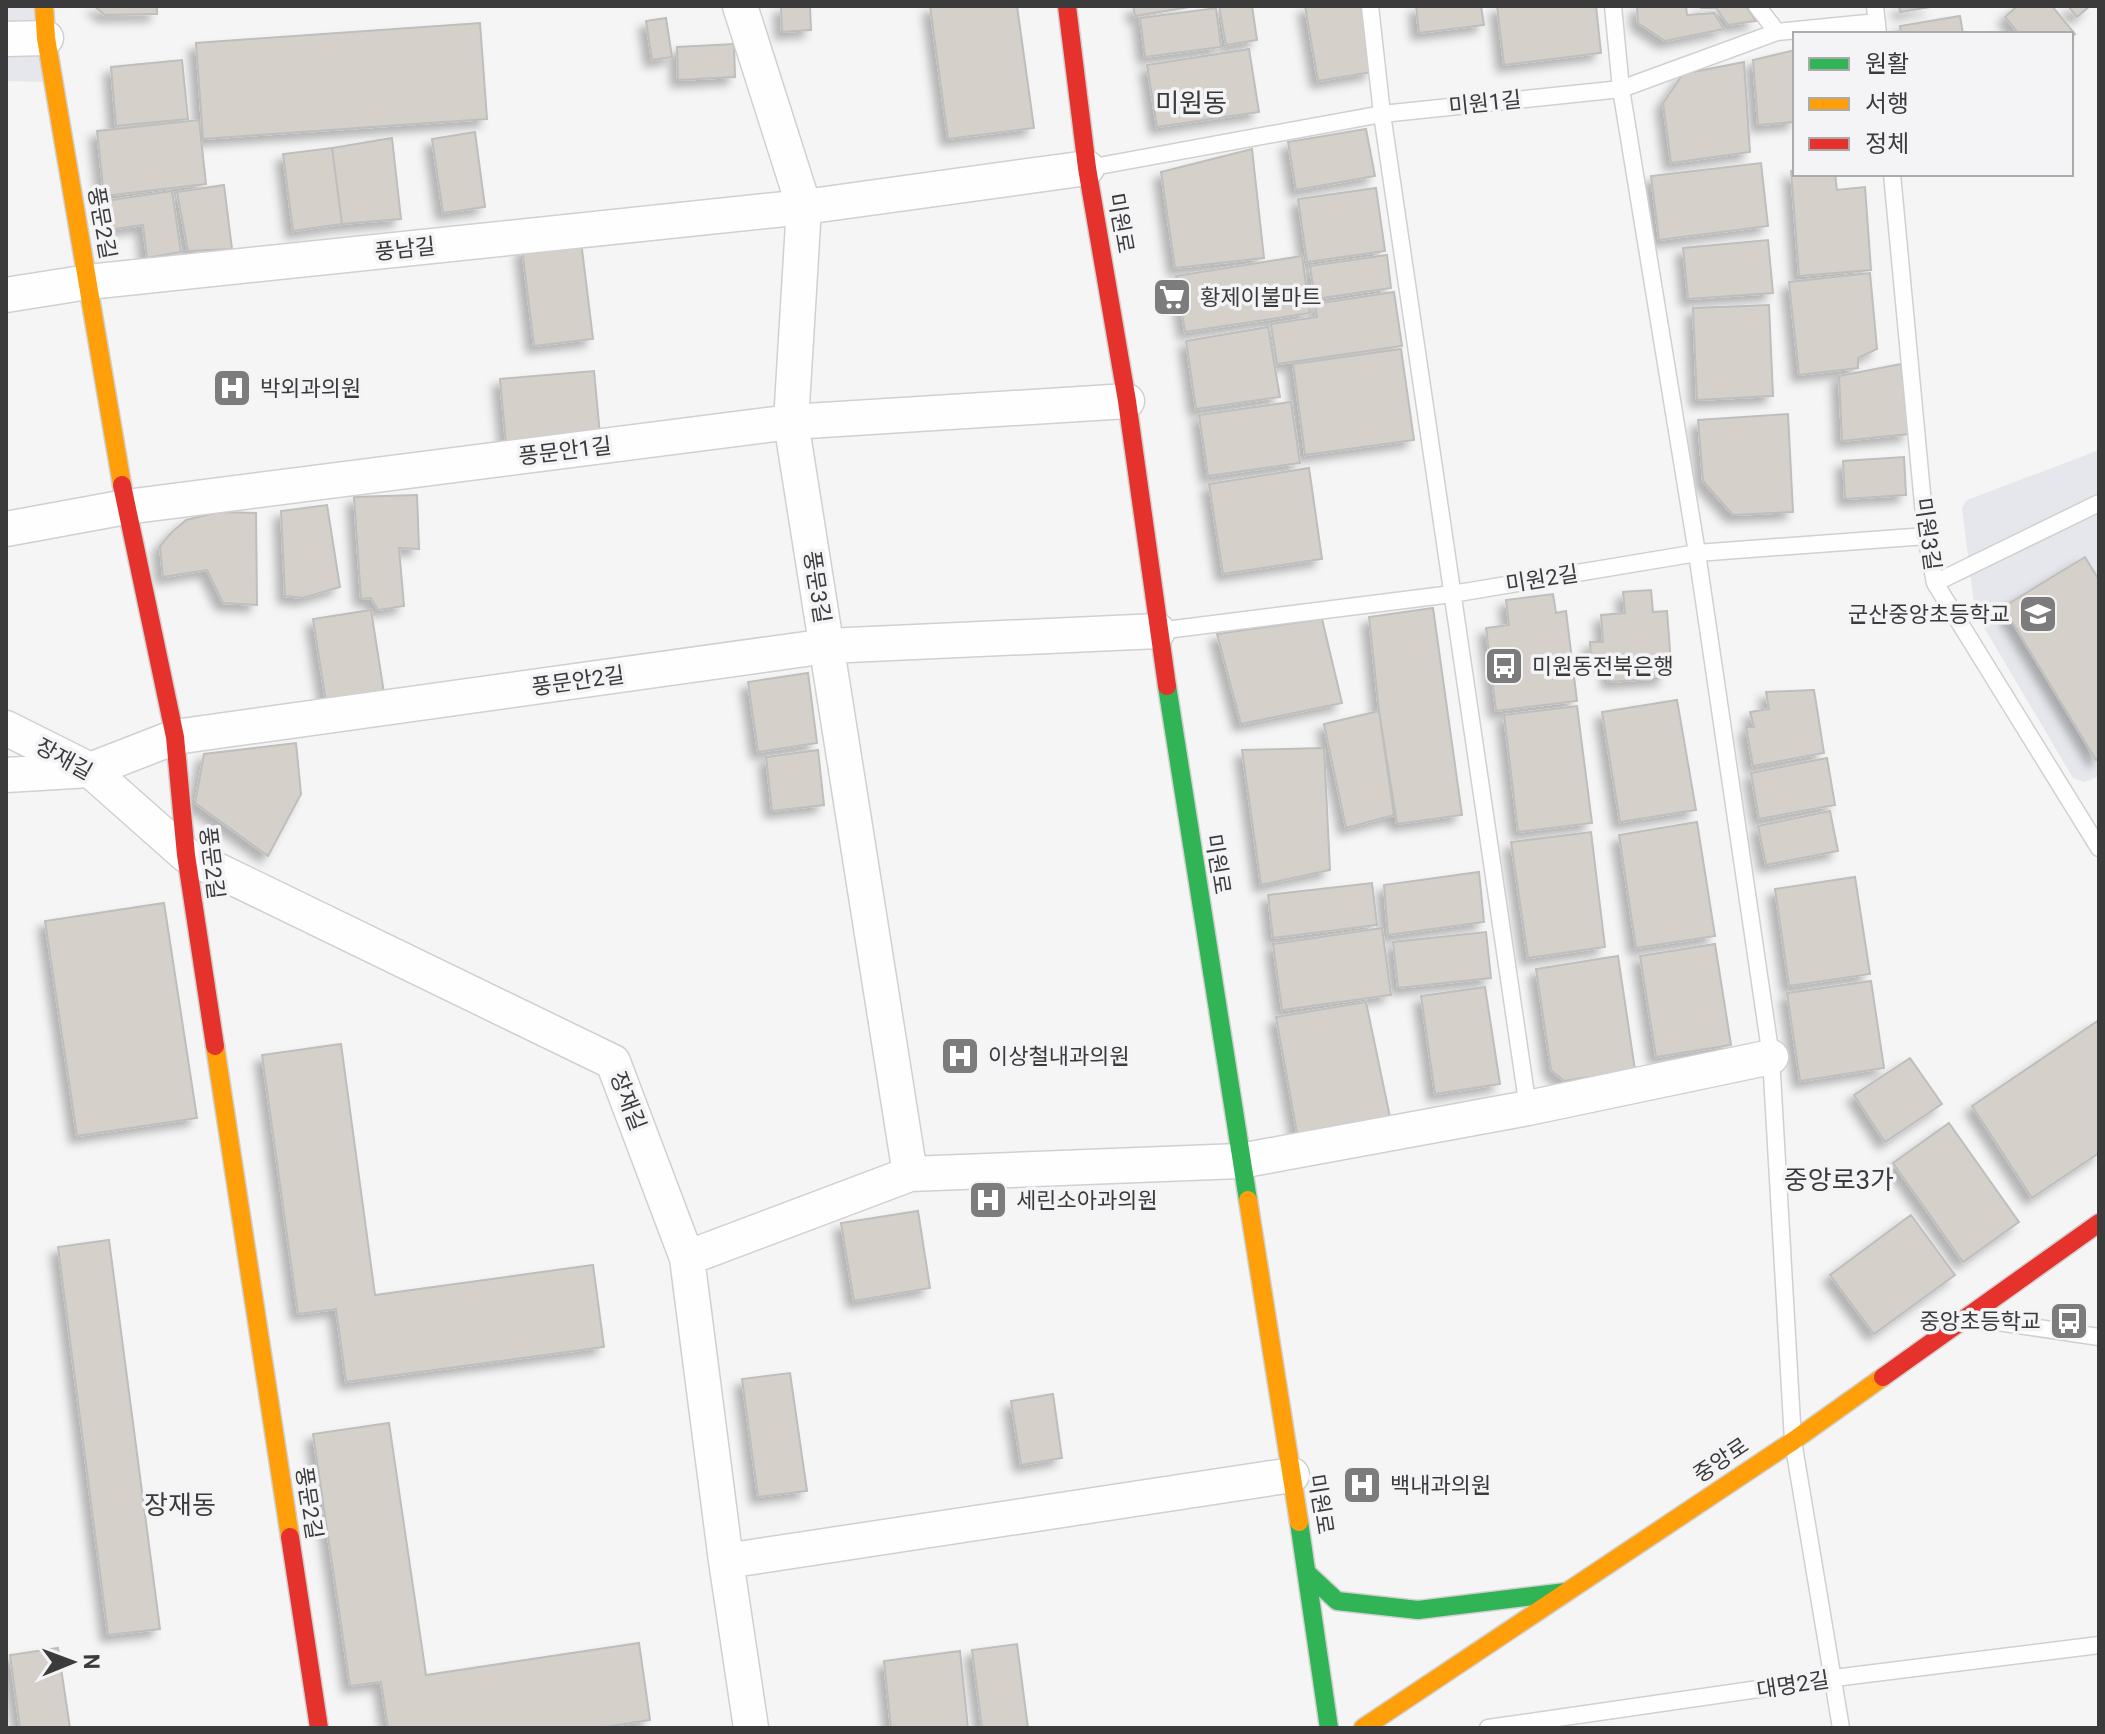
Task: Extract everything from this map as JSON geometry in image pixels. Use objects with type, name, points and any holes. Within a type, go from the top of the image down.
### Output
[{"type":"street","name":"풍문3길","points":[[740,6],[804,207],[791,422],[910,1174]]},
{"type":"street","name":"미원로","points":[[1067,6],[1087,168],[1127,401],[1158,631],[1292,1475],[1329,1728]]},
{"type":"street","points":[[6,39],[45,22]]},
{"type":"street","name":"풍문2길","points":[[45,22],[126,507],[175,737],[186,855],[319,1728]]},
{"type":"street","name":"풍남길","points":[[6,295],[88,282],[804,207],[1087,168]]},
{"type":"street","name":"풍문안1길","points":[[6,529],[126,507],[791,422],[1127,401]]},
{"type":"street","name":"풍문안2길","points":[[6,775],[90,770],[175,737],[827,646],[1158,631]]},
{"type":"street","name":"장재길","points":[[6,728],[90,770],[186,855],[613,1062],[687,1258],[751,1728]]},
{"type":"street","points":[[687,1258],[910,1174],[1240,1161],[1528,1108],[1771,1057]]},
{"type":"street","name":"중앙로","points":[[1363,1728],[1793,1441],[2099,1223]]},
{"type":"street","points":[[726,1561],[1292,1475]]},
{"type":"street","points":[[1307,1573],[1337,1601],[1418,1610],[1566,1592]]},
{"type":"lane","points":[[1370,6],[1382,114],[1528,1108]]},
{"type":"lane","points":[[1613,6],[1621,89],[1697,553],[1771,1057],[1793,1441],[1841,1728]]},
{"type":"lane","points":[[1757,6],[1777,32]]},
{"type":"lane","name":"미원1길","points":[[1087,168],[1382,114],[1621,89],[1777,32],[1877,21]]},
{"type":"lane","name":"미원3길","points":[[1892,176],[1926,536],[1935,583],[2099,848]]},
{"type":"lane","points":[[1935,583],[2099,503]]},
{"type":"lane","name":"미원2길","points":[[1158,631],[1452,594],[1697,553],[1926,536]]},
{"type":"lane","points":[[1969,1317],[2099,1337]]},
{"type":"lane","name":"대명2길","points":[[1488,1728],[1834,1678],[2099,1645]]},
{"type":"shaded area","points":[[6,6],[41,6],[44,82],[6,81]]},
{"type":"shaded area","name":"군산중앙초등학교","points":[[2099,450],[2099,776],[2084,782],[2073,778],[1975,612],[1962,508],[1967,500]]},
{"type":"building","points":[[94,6],[157,6],[157,14],[105,15]]},
{"type":"building","points":[[781,6],[810,6],[811,30],[782,32]]},
{"type":"building","points":[[930,6],[1017,6],[1034,128],[948,139]]},
{"type":"building","points":[[1133,6],[1195,6],[1135,16]]},
{"type":"building","points":[[1219,6],[1252,6],[1257,40],[1226,45]]},
{"type":"building","points":[[1305,6],[1361,6],[1372,72],[1318,81]]},
{"type":"building","points":[[1416,6],[1481,6],[1484,25],[1419,33]]},
{"type":"building","points":[[1497,6],[1596,6],[1601,53],[1504,65]]},
{"type":"building","points":[[1637,6],[1686,6],[1687,15],[1714,13],[1724,29],[1665,41],[1638,23]]},
{"type":"building","points":[[1700,6],[1746,6],[1756,21],[1728,25],[1716,8]]},
{"type":"building","points":[[1899,6],[1931,6],[1931,7],[1900,12]]},
{"type":"building","points":[[2017,6],[2052,6],[2075,34],[2017,32],[2005,17]]},
{"type":"building","points":[[2068,6],[2090,6],[2077,17]]},
{"type":"building","points":[[1216,8],[1221,47],[1145,57],[1140,18]]},
{"type":"building","points":[[1960,16],[1963,32],[1901,32],[1900,26]]},
{"type":"building","points":[[666,18],[672,57],[652,60],[646,21]]},
{"type":"building","points":[[480,23],[487,119],[203,139],[196,43]]},
{"type":"building","points":[[734,44],[735,77],[678,80],[677,47]]},
{"type":"building","points":[[1249,49],[1259,112],[1157,127],[1147,65]]},
{"type":"building","points":[[1793,50],[1793,122],[1758,125],[1753,60]]},
{"type":"building","points":[[182,60],[188,119],[116,126],[111,67]]},
{"type":"building","points":[[1744,62],[1750,152],[1671,163],[1663,103],[1683,74]]},
{"type":"building","points":[[199,120],[206,184],[104,196],[97,131]]},
{"type":"building","points":[[1366,129],[1375,176],[1296,190],[1288,142]]},
{"type":"building","points":[[475,132],[485,207],[443,213],[432,139]]},
{"type":"building","points":[[392,138],[401,219],[342,224],[332,148]]},
{"type":"building","points":[[332,148],[342,224],[293,231],[283,154]]},
{"type":"building","points":[[1252,149],[1264,258],[1175,268],[1161,172]]},
{"type":"building","points":[[1761,163],[1768,226],[1659,240],[1651,176]]},
{"type":"building","points":[[1791,171],[1793,176],[1835,176],[1837,190],[1865,187],[1871,270],[1799,276]]},
{"type":"building","points":[[224,185],[232,249],[188,251],[177,192]]},
{"type":"building","points":[[1376,188],[1385,251],[1307,262],[1298,199]]},
{"type":"building","points":[[172,191],[181,252],[147,258],[143,225],[109,230],[105,201]]},
{"type":"building","points":[[1768,240],[1773,293],[1688,299],[1683,248]]},
{"type":"building","points":[[581,241],[593,339],[534,346],[522,248]]},
{"type":"building","points":[[1387,255],[1391,288],[1315,299],[1310,266]]},
{"type":"building","points":[[1302,256],[1310,313],[1185,332],[1176,276]]},
{"type":"building","points":[[1870,273],[1877,349],[1858,358],[1858,368],[1799,375],[1789,282]]},
{"type":"building","points":[[1394,292],[1402,346],[1277,364],[1271,324],[1317,317],[1315,304]]},
{"type":"building","points":[[1769,305],[1773,396],[1697,400],[1693,308]]},
{"type":"building","points":[[1268,327],[1280,397],[1196,409],[1186,341]]},
{"type":"building","points":[[1401,349],[1414,440],[1305,455],[1293,364]]},
{"type":"building","points":[[1901,364],[1909,434],[1842,441],[1839,376]]},
{"type":"building","points":[[594,371],[600,435],[506,444],[500,379]]},
{"type":"building","points":[[1291,402],[1300,463],[1208,476],[1199,415]]},
{"type":"building","points":[[1788,414],[1793,512],[1733,515],[1703,481],[1698,420]]},
{"type":"building","points":[[1904,457],[1906,495],[1845,499],[1843,461]]},
{"type":"building","points":[[1309,468],[1322,559],[1223,574],[1209,484]]},
{"type":"building","points":[[417,495],[419,549],[399,548],[404,606],[378,610],[371,598],[361,599],[354,497]]},
{"type":"building","points":[[327,505],[340,587],[303,598],[285,596],[281,511]]},
{"type":"building","points":[[219,512],[256,513],[257,605],[223,603],[207,570],[163,577],[160,546],[171,533],[186,520]]},
{"type":"building","points":[[2085,557],[2099,580],[2099,758],[2096,760],[2003,607]]},
{"type":"building","points":[[1651,590],[1653,612],[1667,611],[1671,663],[1664,668],[1665,678],[1609,682],[1607,659],[1591,661],[1590,642],[1603,642],[1601,615],[1625,613],[1623,592]]},
{"type":"building","points":[[1553,594],[1556,613],[1566,611],[1577,701],[1496,711],[1486,628],[1509,625],[1506,600]]},
{"type":"building","points":[[1433,608],[1462,815],[1397,824],[1379,711],[1369,617]]},
{"type":"building","points":[[371,610],[384,693],[326,702],[313,619]]},
{"type":"building","points":[[1322,619],[1342,703],[1241,724],[1217,634]]},
{"type":"building","points":[[808,673],[817,743],[758,752],[748,682]]},
{"type":"building","points":[[1814,690],[1824,753],[1753,766],[1746,727],[1754,727],[1750,712],[1769,709],[1766,692]]},
{"type":"building","points":[[1677,700],[1696,810],[1620,822],[1602,712]]},
{"type":"building","points":[[1577,706],[1592,823],[1518,832],[1504,715]]},
{"type":"building","points":[[1379,711],[1394,815],[1346,828],[1324,724]]},
{"type":"building","points":[[296,743],[301,794],[268,856],[195,803],[204,754]]},
{"type":"building","points":[[1324,748],[1330,870],[1261,885],[1242,750]]},
{"type":"building","points":[[818,750],[824,805],[772,811],[766,757]]},
{"type":"building","points":[[1827,758],[1835,805],[1759,819],[1751,773]]},
{"type":"building","points":[[1830,811],[1838,851],[1766,865],[1758,826]]},
{"type":"building","points":[[1697,822],[1715,936],[1636,948],[1619,835]]},
{"type":"building","points":[[1591,832],[1605,947],[1528,958],[1511,842]]},
{"type":"building","points":[[1479,872],[1484,922],[1388,935],[1384,885]]},
{"type":"building","points":[[1855,877],[1870,974],[1789,986],[1775,889]]},
{"type":"building","points":[[1372,883],[1377,925],[1273,938],[1268,895]]},
{"type":"building","points":[[164,903],[197,1118],[77,1136],[45,921]]},
{"type":"building","points":[[1382,928],[1391,995],[1282,1010],[1273,944]]},
{"type":"building","points":[[1486,932],[1491,978],[1398,988],[1393,942]]},
{"type":"building","points":[[1715,944],[1731,1045],[1656,1057],[1640,956]]},
{"type":"building","points":[[1618,956],[1635,1070],[1564,1081],[1551,1070],[1536,969]]},
{"type":"building","points":[[1871,981],[1884,1068],[1800,1081],[1787,993]]},
{"type":"building","points":[[1485,987],[1500,1084],[1435,1094],[1421,996]]},
{"type":"building","points":[[1366,1002],[1391,1122],[1298,1138],[1276,1017]]},
{"type":"building","points":[[2099,1020],[2099,1153],[2032,1198],[1972,1106]]},
{"type":"building","points":[[341,1044],[375,1295],[593,1265],[604,1347],[346,1382],[336,1309],[298,1314],[262,1055]]},
{"type":"building","points":[[1910,1058],[1942,1104],[1885,1142],[1854,1095]]},
{"type":"building","points":[[1949,1123],[2019,1222],[1963,1262],[1893,1163]]},
{"type":"building","points":[[918,1211],[930,1288],[854,1301],[841,1223]]},
{"type":"building","points":[[1911,1215],[1955,1275],[1874,1334],[1830,1275]]},
{"type":"building","points":[[109,1240],[160,1629],[108,1635],[58,1247]]},
{"type":"building","points":[[790,1373],[807,1491],[758,1497],[742,1379]]},
{"type":"building","points":[[1053,1394],[1062,1458],[1021,1465],[1011,1401]]},
{"type":"building","points":[[389,1423],[426,1675],[639,1643],[650,1720],[599,1728],[388,1728],[381,1682],[350,1686],[313,1434]]},
{"type":"building","points":[[1017,1644],[1028,1728],[982,1728],[972,1650]]},
{"type":"building","points":[[58,1648],[70,1728],[20,1728],[10,1655]]},
{"type":"building","points":[[960,1651],[968,1728],[891,1728],[884,1661]]},
{"type":"traffic: fast","points":[[1167,686],[1248,1200]]},
{"type":"traffic: fast","points":[[1299,1522],[1329,1728]]},
{"type":"traffic: fast","points":[[1307,1573],[1337,1601],[1418,1610],[1566,1592]]},
{"type":"traffic: slow","points":[[44,6],[46,38],[122,485]]},
{"type":"traffic: slow","points":[[215,1046],[290,1537]]},
{"type":"traffic: slow","points":[[1248,1200],[1299,1522]]},
{"type":"traffic: slow","points":[[1363,1728],[1793,1441],[1883,1377]]},
{"type":"traffic: jam","points":[[1067,6],[1087,168],[1127,401],[1167,686]]},
{"type":"traffic: jam","points":[[122,485],[175,737],[186,855],[215,1046]]},
{"type":"traffic: jam","points":[[1883,1377],[2099,1223]]},
{"type":"traffic: jam","points":[[290,1537],[319,1728]]},
{"type":"place","name":"황제이불마트","points":[[1172,297]]},
{"type":"place","name":"박외과의원","points":[[232,388]]},
{"type":"place","name":"군산중앙초등학교","points":[[2038,614]]},
{"type":"place","name":"미원동전북은행","points":[[1504,666]]},
{"type":"place","name":"이상철내과의원","points":[[960,1056]]},
{"type":"place","name":"세린소아과의원","points":[[988,1200]]},
{"type":"place","name":"중앙초등학교","points":[[2069,1321]]},
{"type":"place","name":"백내과의원","points":[[1362,1485]]},
{"type":"district","name":"미원동","points":[[1191,103]]},
{"type":"district","name":"중앙로3가","points":[[1839,1180]]},
{"type":"district","name":"장재동","points":[[180,1505]]}]
